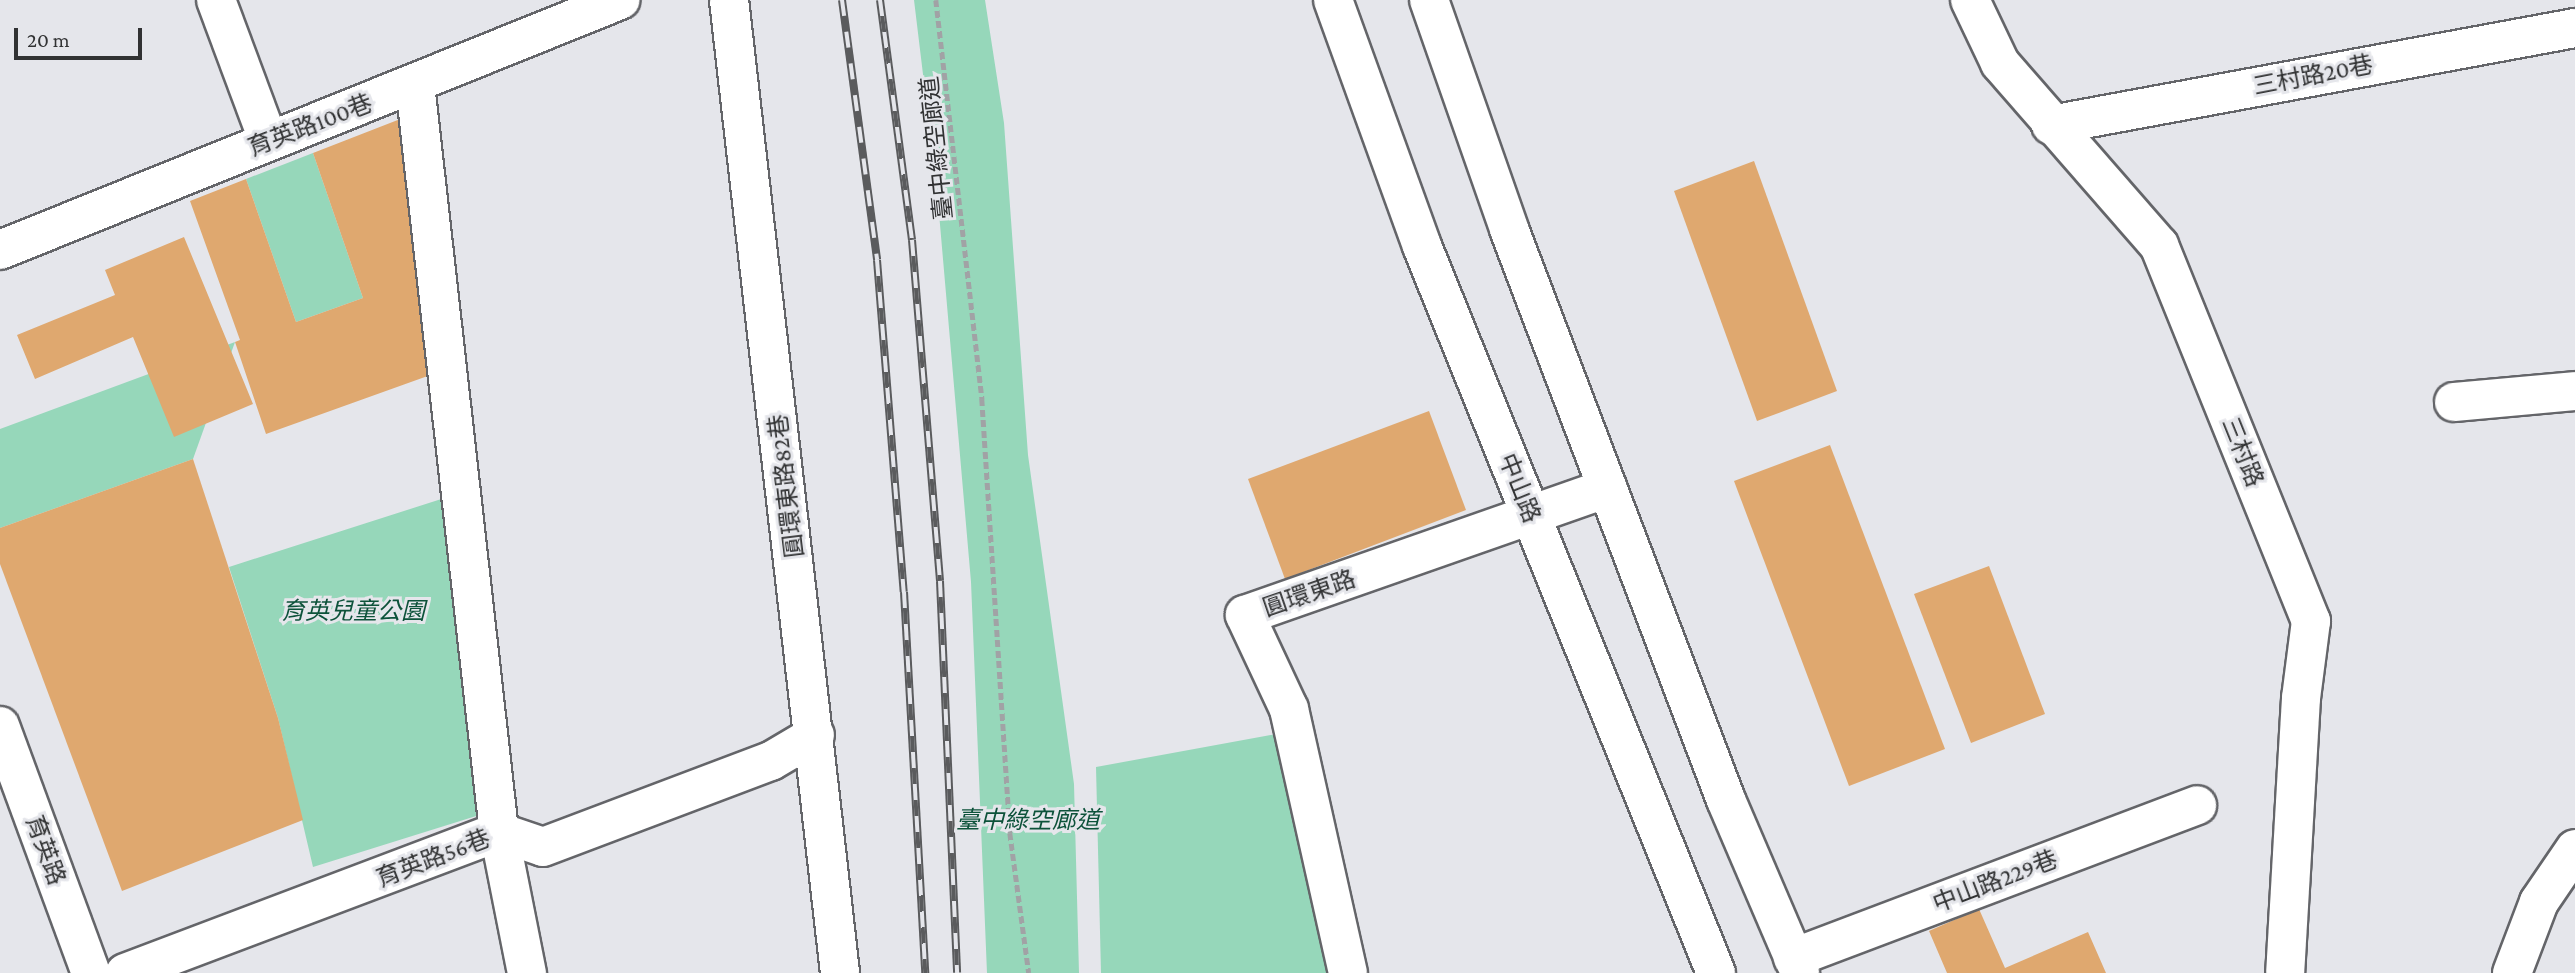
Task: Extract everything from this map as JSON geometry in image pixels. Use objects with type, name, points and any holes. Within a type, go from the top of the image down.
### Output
[{"type":"street","points":[[216,0],[268,140]]},
{"type":"street","name":"育英路100巷","points":[[0,250],[268,140],[415,85],[620,0]]},
{"type":"street","name":"圓環東路82巷","points":[[729,0],[816,735],[840,973]]},
{"type":"street","name":"中山路","points":[[1334,0],[1422,246],[1716,973]]},
{"type":"street","points":[[1429,0],[1607,488],[1726,800],[1796,965]]},
{"type":"street","name":"三村路","points":[[1970,0],[2000,63],[2051,125],[2159,245],[2311,621],[2301,698],[2285,973]]},
{"type":"street","name":"三村路20巷","points":[[2051,125],[2575,28]]},
{"type":"street","points":[[415,85],[499,832],[527,973]]},
{"type":"street","points":[[2454,402],[2575,391]]},
{"type":"street","name":"圓環東路","points":[[1348,973],[1289,709],[1245,615],[1607,488]]},
{"type":"street","name":"育英路","points":[[0,726],[91,973]]},
{"type":"street","name":"育英路56巷","points":[[125,973],[499,832],[543,847],[771,761],[816,735]]},
{"type":"street","name":"中山路229巷","points":[[1796,965],[2197,805]]},
{"type":"street","points":[[2512,973],[2539,902],[2575,849]]},
{"type":"path","name":"臺中綠空廊道","points":[[936,0],[972,292],[992,495],[1010,833],[1029,973]]},
{"type":"green space","name":"臺中綠空廊道","points":[[914,0],[985,0],[1004,123],[1028,455],[1074,784],[1079,973],[987,973],[971,582],[937,190]]},
{"type":"green space","points":[[313,153],[363,298],[296,322],[246,179]]},
{"type":"green space","points":[[235,342],[193,459],[0,528],[0,429]]},
{"type":"green space","name":"育英兒童公園","points":[[457,494],[489,812],[313,867],[278,718],[229,567]]},
{"type":"green space","points":[[1293,731],[1355,973],[1101,973],[1096,767]]},
{"type":"building","points":[[426,109],[450,368],[266,434],[235,342],[240,340],[190,201],[246,179],[296,322],[363,298],[313,153]]},
{"type":"building","points":[[1754,161],[1837,391],[1757,421],[1674,191]]},
{"type":"building","points":[[184,237],[253,404],[174,437],[133,337],[35,379],[17,335],[115,295],[105,270]]},
{"type":"building","points":[[1429,411],[1466,510],[1285,579],[1248,479]]},
{"type":"building","points":[[1830,445],[1945,749],[1849,786],[1734,481]]},
{"type":"building","points":[[193,459],[278,718],[303,820],[122,891],[0,564],[0,528]]},
{"type":"building","points":[[1989,566],[2045,714],[1971,743],[1914,594]]},
{"type":"building","points":[[1979,909],[2005,968],[2088,932],[2106,973],[1947,973],[1929,931]]},
{"type":"railway","points":[[842,0],[877,260],[904,592],[925,973]]},
{"type":"railway","points":[[880,0],[912,240],[940,581],[957,973]]}]
